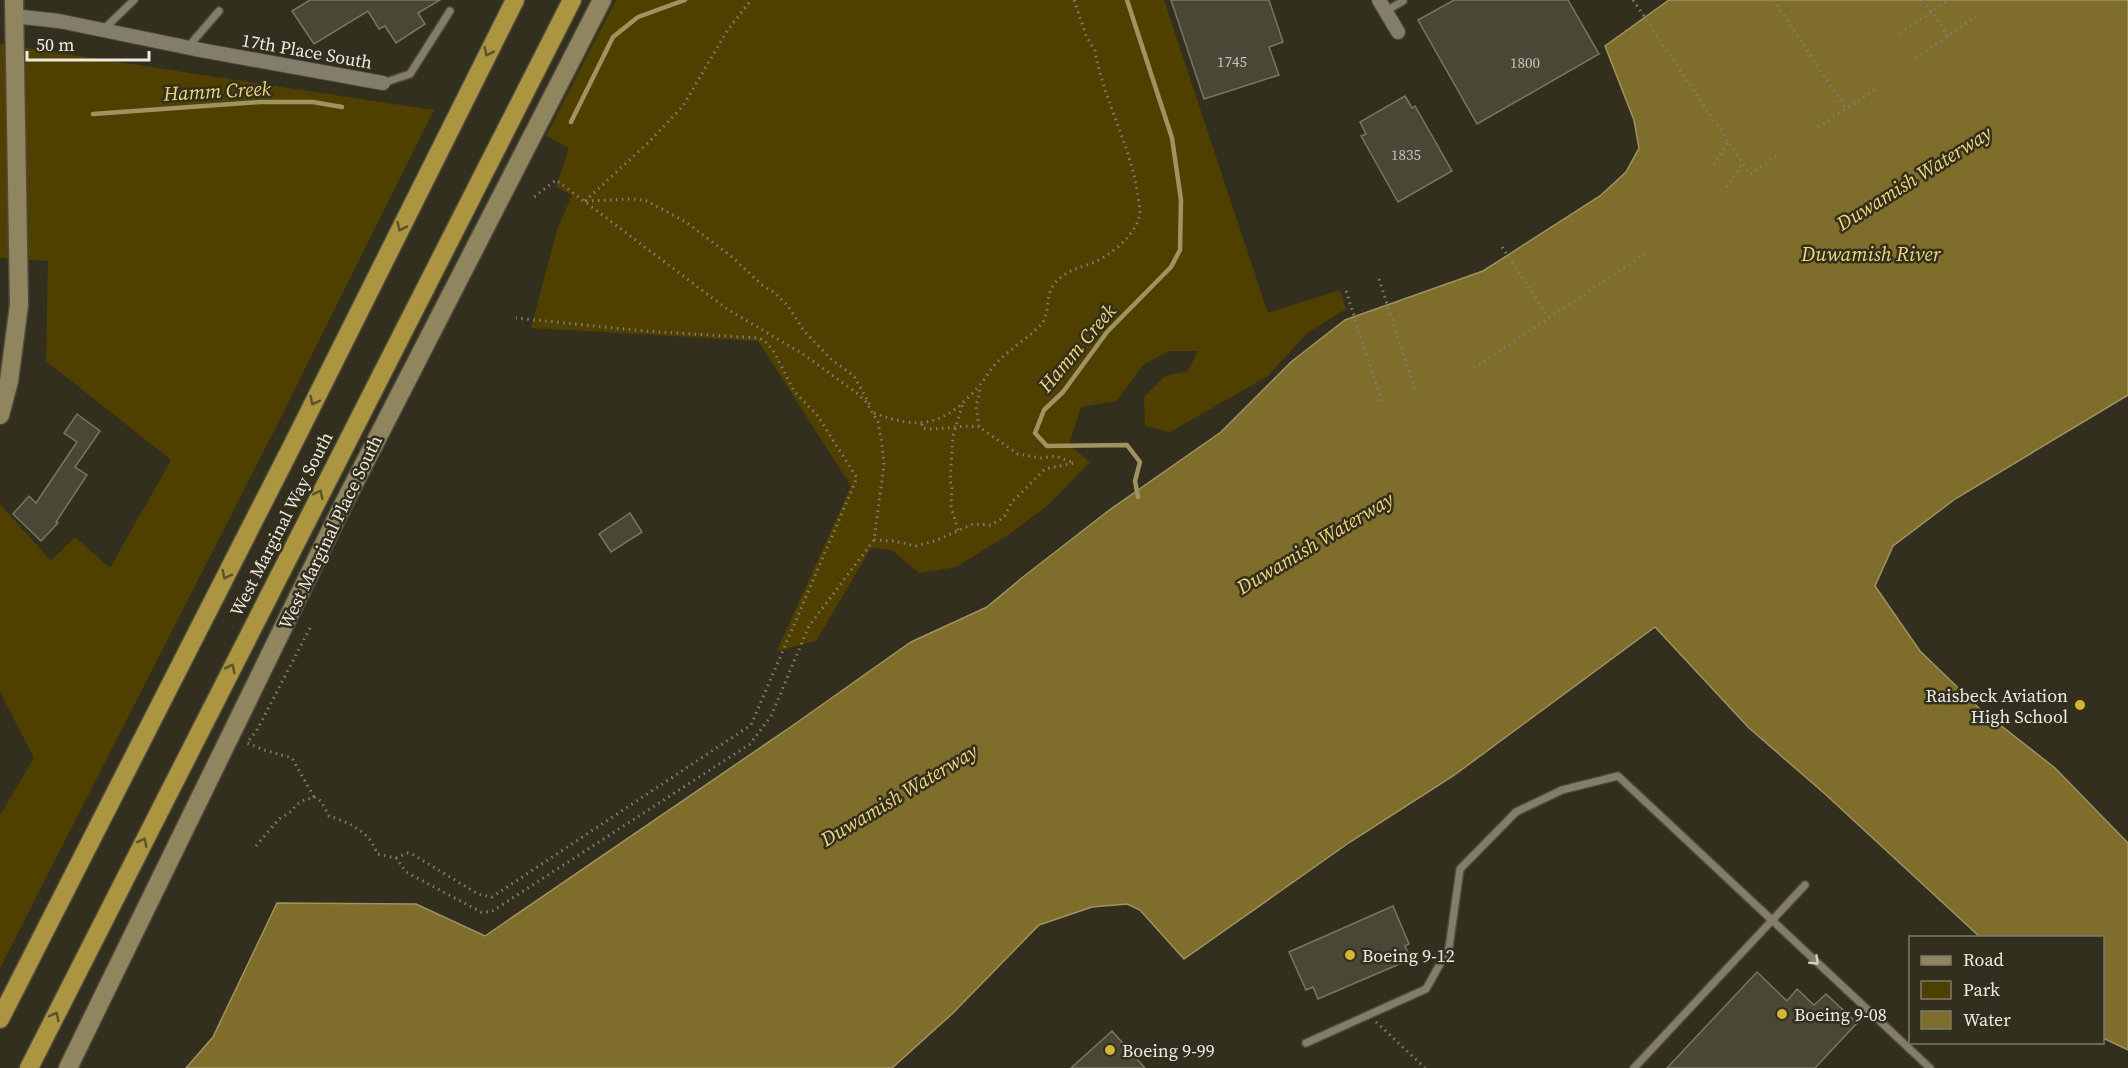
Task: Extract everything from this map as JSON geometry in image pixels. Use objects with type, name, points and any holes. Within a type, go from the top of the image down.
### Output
[{"type":"highway","name":"West Marginal Way South","points":[[0,1019],[294,442],[515,0]]},
{"type":"highway","name":"West Marginal Way South","points":[[29,1068],[572,0]]},
{"type":"street","name":"West Marginal Place South","points":[[68,1068],[344,503],[602,0]]},
{"type":"street","points":[[1382,6],[1398,32]]},
{"type":"street","name":"17th Place South","points":[[11,10],[188,47],[383,83]]},
{"type":"street","points":[[0,415],[9,381],[10,353],[19,305],[11,10]]},
{"type":"lane","points":[[103,30],[135,0]]},
{"type":"lane","points":[[1382,6],[1403,1]]},
{"type":"lane","points":[[188,47],[219,11]]},
{"type":"lane","points":[[383,83],[410,74],[450,11]]},
{"type":"lane","points":[[1306,1043],[1426,989],[1449,948],[1460,869],[1516,812],[1562,790],[1618,776],[1930,1068]]},
{"type":"lane","points":[[1634,1068],[1805,885]]},
{"type":"path","points":[[584,201],[649,142],[683,106],[715,50],[751,0]]},
{"type":"path","points":[[534,197],[556,180],[727,309],[840,379],[858,394],[873,412],[893,420],[922,424],[942,417],[979,387],[997,362],[1043,322],[1050,289],[1056,282],[1077,267],[1099,259],[1120,243],[1132,231],[1140,213],[1131,167],[1095,51],[1086,34],[1074,0]]},
{"type":"path","points":[[1634,0],[1750,174],[1778,155]]},
{"type":"path","points":[[1774,0],[1846,109]]},
{"type":"path","points":[[1924,0],[1948,36]]},
{"type":"path","points":[[1900,33],[1949,0]]},
{"type":"path","points":[[1916,57],[1976,16]]},
{"type":"path","points":[[1818,127],[1878,88]]},
{"type":"path","points":[[1714,165],[1728,141]]},
{"type":"path","points":[[1727,187],[1742,163]]},
{"type":"path","points":[[396,858],[406,872],[481,912],[491,912],[750,744],[771,716],[809,626],[874,540],[884,465],[880,430],[865,394],[854,376],[831,360],[804,331],[788,306],[775,293],[762,285],[699,231],[645,200],[584,201]]},
{"type":"path","points":[[1502,247],[1549,318]]},
{"type":"path","points":[[1474,368],[1649,251]]},
{"type":"path","points":[[1379,279],[1416,393]]},
{"type":"path","points":[[1346,291],[1383,405]]},
{"type":"path","points":[[312,624],[247,743],[292,758],[314,797],[321,801],[329,816],[365,833],[377,854],[396,858],[405,853],[412,854],[478,894],[492,897],[751,725],[857,478],[817,415],[794,391],[774,352],[765,341],[759,338],[633,330],[516,318]]},
{"type":"path","points":[[979,387],[976,406],[979,427]]},
{"type":"path","points":[[958,531],[951,506],[950,481],[956,428],[964,401]]},
{"type":"path","points":[[874,540],[916,546],[935,541],[973,524],[991,525],[1004,517],[1012,502],[1029,483],[1045,470],[1074,463],[1056,456],[1041,458],[1018,454],[979,427],[970,425],[929,429],[922,428],[922,424]]},
{"type":"path","points":[[256,846],[279,819],[302,801],[314,797]]},
{"type":"path","points":[[1368,1015],[1425,1068]]},
{"type":"green space","points":[[616,0],[1164,0],[1268,313],[1340,290],[1346,309],[1307,333],[1268,376],[1170,432],[1145,426],[1144,397],[1165,376],[1188,371],[1198,351],[1169,351],[1143,365],[1117,401],[1081,407],[1069,445],[1090,462],[1047,506],[1010,534],[956,567],[919,573],[892,550],[871,548],[816,641],[777,651],[851,486],[758,341],[531,328],[557,230],[572,195],[556,187],[569,148],[546,136]]},
{"type":"green space","points":[[0,44],[434,110],[274,431],[0,968],[0,815],[34,758],[0,692],[0,504],[51,561],[75,537],[110,568],[171,460],[46,361],[48,261],[0,258]]},
{"type":"water","name":"Duwamish River","points":[[1669,0],[2128,0],[2128,395],[1955,499],[1893,546],[1875,586],[1920,651],[1981,710],[2055,768],[2128,843],[2128,1050],[2104,1038],[2104,936],[1979,936],[1824,793],[1749,728],[1655,627],[1453,776],[1350,842],[1184,959],[1140,910],[1127,904],[1092,907],[1039,925],[953,1013],[892,1068],[186,1068],[213,1037],[277,903],[416,904],[485,936],[911,642],[987,607],[1108,511],[1221,432],[1291,362],[1345,320],[1483,271],[1600,196],[1626,172],[1639,148],[1634,120],[1605,46]]},
{"type":"building","points":[[310,0],[440,0],[418,13],[425,24],[396,43],[385,26],[379,29],[368,11],[314,44],[292,11]]},
{"type":"building","points":[[1171,0],[1269,0],[1283,42],[1269,47],[1279,75],[1204,99]]},
{"type":"building","points":[[1454,0],[1568,0],[1599,54],[1477,124],[1418,20]]},
{"type":"building","points":[[1405,96],[1412,108],[1415,106],[1452,171],[1398,202],[1361,136],[1366,134],[1360,122]]},
{"type":"building","points":[[77,414],[100,431],[75,467],[87,475],[56,522],[58,523],[41,541],[13,514],[29,496],[36,503],[77,442],[64,433]]},
{"type":"building","points":[[630,513],[642,532],[611,552],[599,534]]},
{"type":"building","name":"Boeing 9-12","points":[[1393,906],[1409,944],[1405,946],[1411,959],[1318,999],[1313,987],[1306,990],[1289,952]]},
{"type":"building","name":"Boeing 9-08","points":[[1757,972],[1787,1001],[1797,989],[1814,1005],[1826,994],[1857,1023],[1815,1068],[1667,1068]]},
{"type":"building","name":"Boeing 9-99","points":[[1112,1031],[1145,1068],[1071,1068]]},
{"type":"waterway","name":"Hamm Creek","points":[[571,122],[613,37],[638,17],[685,0]]},
{"type":"waterway","name":"Hamm Creek","points":[[1127,0],[1172,138],[1181,200],[1180,250],[1171,267],[1107,332],[1063,392],[1044,410],[1035,433],[1047,446],[1127,445],[1140,462],[1135,481],[1138,497]]},
{"type":"waterway","name":"Hamm Creek","points":[[93,114],[261,102],[313,102],[342,107]]},
{"type":"place","name":"Raisbeck Aviation High School","points":[[2080,705]]},
{"type":"place","name":"Boeing 9-12","points":[[1350,955]]},
{"type":"place","name":"Boeing 9-08","points":[[1782,1014]]},
{"type":"place","name":"Boeing 9-99","points":[[1110,1050]]},
{"type":"water label","name":"Duwamish Waterway","points":[[1914,178]]},
{"type":"water label","name":"Duwamish Waterway","points":[[1315,543]]},
{"type":"water label","name":"Duwamish Waterway","points":[[899,795]]}]
